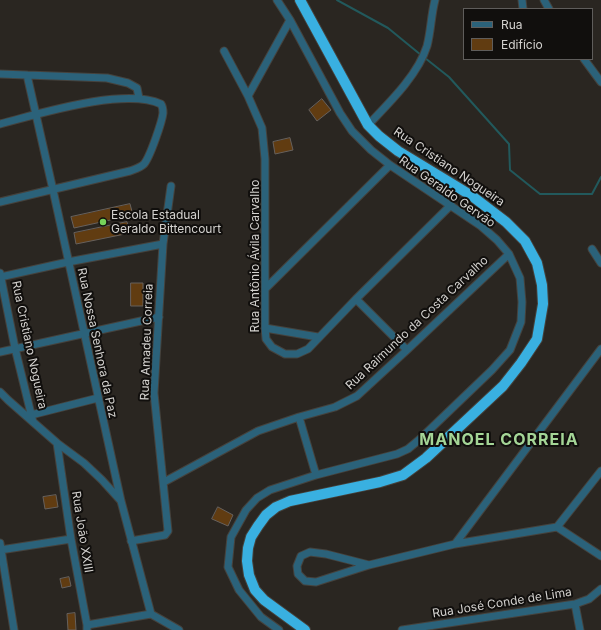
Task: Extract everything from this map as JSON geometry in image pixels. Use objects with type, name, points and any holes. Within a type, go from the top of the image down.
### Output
[{"type":"highway","name":"Rua Cristiano Nogueira","points":[[300,0],[368,125],[398,151],[472,196],[506,222],[525,241],[538,263],[544,304],[536,339],[521,363],[503,386],[426,458],[402,475],[391,479],[290,501],[266,515],[251,537],[247,561],[249,575],[255,590],[264,600],[306,630]]},
{"type":"street","name":"Rua Geraldo Gervão","points":[[277,0],[290,20],[340,113],[352,131],[371,150],[390,165],[481,226],[497,240],[509,254],[520,278],[522,302],[521,322],[510,350],[487,375],[408,449],[397,454],[316,475],[270,490],[258,498],[246,510],[231,537],[228,567],[239,590],[261,617],[279,630]]},
{"type":"street","points":[[368,125],[386,107],[419,65],[426,47],[435,0]]},
{"type":"street","points":[[248,96],[290,20]]},
{"type":"street","name":"Rua Antônio Ávila Carvalho","points":[[224,51],[248,96],[262,128],[265,159],[265,328],[266,339],[272,347],[285,354],[296,354],[308,349],[318,337],[451,205]]},
{"type":"street","points":[[585,60],[601,82]]},
{"type":"street","points":[[0,74],[107,78],[128,83],[137,88],[139,98]]},
{"type":"street","name":"Rua Nossa Senhora da Paz","points":[[27,75],[121,501],[151,614]]},
{"type":"street","points":[[0,124],[107,99],[139,98],[161,104],[163,107],[162,119],[149,155],[141,166],[130,171],[0,202]]},
{"type":"street","points":[[266,288],[390,165]]},
{"type":"street","name":"Rua Amadeu Correia","points":[[132,541],[165,535],[168,531],[154,394],[162,244],[171,186]]},
{"type":"street","points":[[0,275],[162,244]]},
{"type":"street","points":[[592,249],[601,263]]},
{"type":"street","name":"Rua Raimundo da Costa Carvalho","points":[[164,482],[258,431],[335,407],[356,396],[509,254]]},
{"type":"street","name":"Rua Cristiano Nogueira","points":[[0,275],[15,348],[33,422]]},
{"type":"street","points":[[356,299],[407,350]]},
{"type":"street","points":[[0,352],[159,317]]},
{"type":"street","points":[[265,328],[318,337]]},
{"type":"street","points":[[455,544],[601,350]]},
{"type":"street","points":[[0,392],[13,406],[57,443],[84,463],[121,501]]},
{"type":"street","points":[[31,415],[98,398]]},
{"type":"street","points":[[299,417],[316,475]]},
{"type":"street","name":"Rua João XXIII","points":[[57,443],[71,539],[87,627]]},
{"type":"street","points":[[557,528],[601,470]]},
{"type":"street","points":[[369,565],[326,554],[310,552],[301,556],[297,566],[298,574],[305,581],[316,582],[369,565],[455,544],[557,528],[601,556]]},
{"type":"street","points":[[14,630],[0,547],[71,539]]},
{"type":"street","name":"Rua José Conde de Lima","points":[[402,630],[575,604],[589,599],[601,589]]},
{"type":"street","points":[[575,604],[580,630]]},
{"type":"street","points":[[87,627],[151,614],[179,630]]},
{"type":"building","points":[[322,99],[331,110],[317,121],[309,110]]},
{"type":"building","points":[[290,138],[293,150],[275,154],[273,142]]},
{"type":"building","points":[[130,204],[133,215],[74,228],[71,217]]},
{"type":"building","name":"Escola Estadual Geraldo Bittencourt","points":[[127,222],[130,233],[76,244],[74,233]]},
{"type":"building","points":[[131,283],[143,283],[143,306],[131,306]]},
{"type":"building","points":[[56,495],[58,507],[45,509],[43,497]]},
{"type":"building","points":[[218,507],[233,515],[228,526],[212,519]]},
{"type":"building","points":[[69,577],[71,586],[62,588],[60,579]]},
{"type":"building","points":[[75,613],[76,630],[68,630],[67,614]]},
{"type":"waterway","points":[[337,0],[388,28],[421,55]]},
{"type":"waterway","points":[[425,58],[449,77],[509,144],[510,170],[540,194],[592,194],[601,177]]},
{"type":"place","name":"Escola Estadual Geraldo Bittencourt","points":[[103,222]]},
{"type":"district","name":"MANOEL CORREIA","points":[[499,440]]}]
